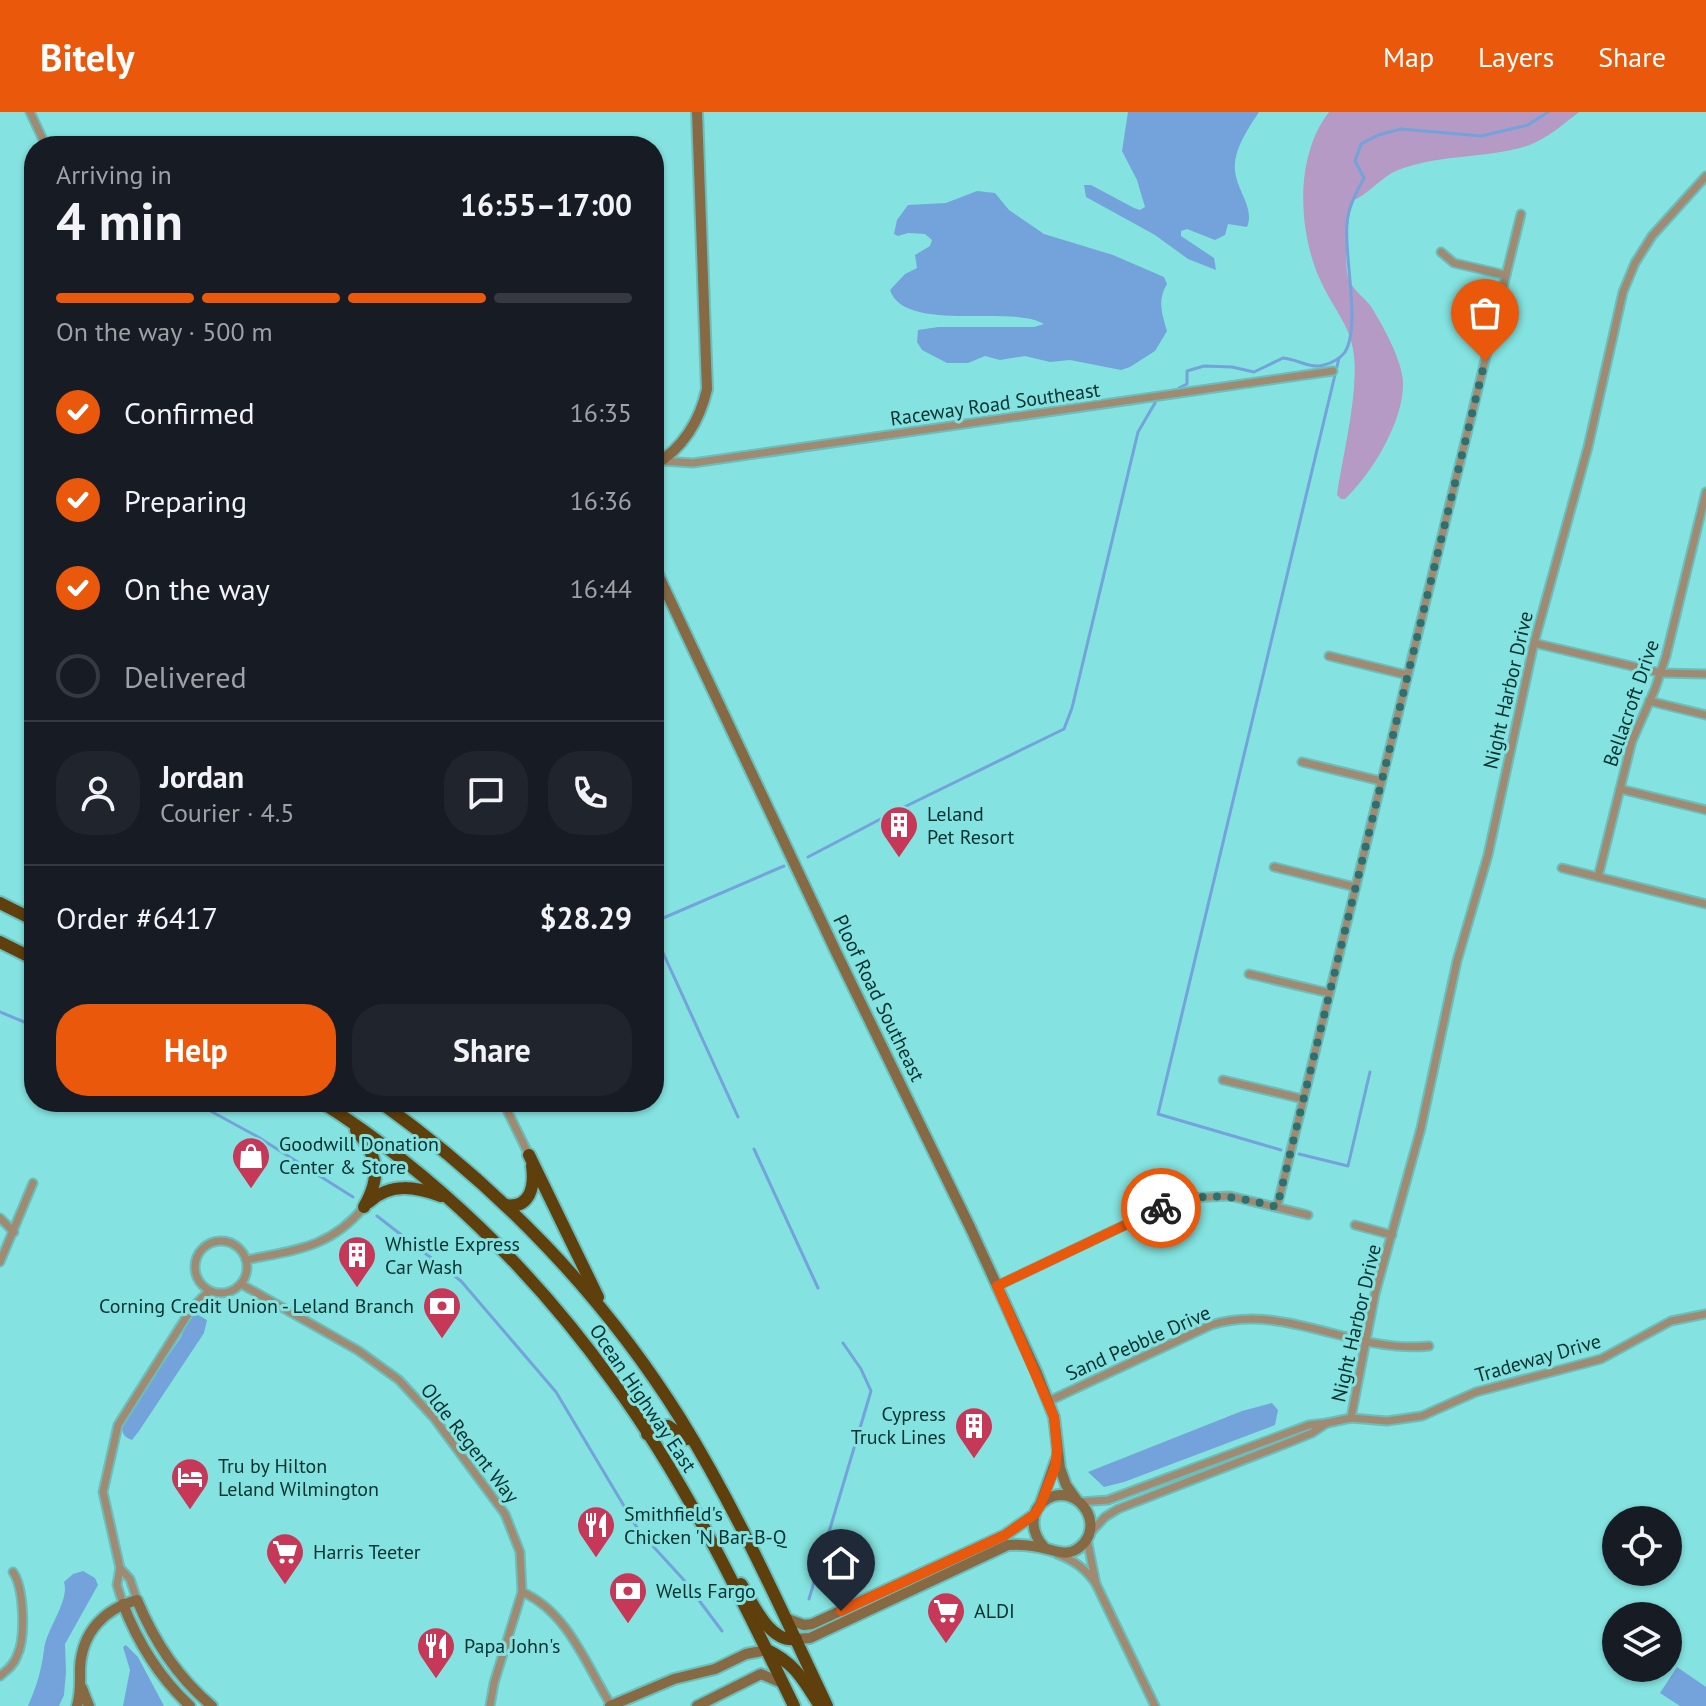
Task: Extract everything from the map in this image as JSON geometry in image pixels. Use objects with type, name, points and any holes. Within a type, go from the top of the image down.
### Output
[{"type":"highway","points":[[0,903],[24,915]]},
{"type":"highway","points":[[0,942],[24,954]]},
{"type":"highway","name":"Ocean Highway East","points":[[337,1112],[382,1143],[450,1199],[554,1307],[615,1384],[706,1531],[794,1706]]},
{"type":"highway","name":"Ocean Highway East","points":[[393,1112],[455,1160],[505,1205],[609,1318],[664,1394],[699,1450],[827,1706]]},
{"type":"highway","points":[[343,1116],[360,1135],[374,1159],[375,1185],[364,1207]]},
{"type":"highway","points":[[505,1205],[520,1205],[528,1198],[533,1180],[529,1155]]},
{"type":"highway","points":[[529,1155],[609,1318]]},
{"type":"highway","points":[[364,1207],[374,1197],[399,1187],[450,1199]]},
{"type":"highway","points":[[647,1434],[657,1427],[672,1427],[699,1450]]},
{"type":"highway","points":[[706,1531],[772,1631],[782,1639],[796,1639]]},
{"type":"highway","points":[[767,1650],[792,1664],[820,1706]]},
{"type":"street","points":[[30,112],[41,136]]},
{"type":"street","points":[[664,457],[687,436],[697,419],[707,389],[697,112]]},
{"type":"street","name":"Night Harbor Drive","points":[[1351,1418],[1375,1294],[1421,1128],[1457,961],[1491,841],[1534,643],[1588,447],[1628,277],[1652,236],[1706,176]]},
{"type":"street","points":[[1277,1207],[1521,214]]},
{"type":"street","points":[[1441,252],[1454,263],[1506,275]]},
{"type":"street","name":"Raceway Road Southeast","points":[[664,463],[693,463],[1333,371]]},
{"type":"street","points":[[1466,386],[1478,390]]},
{"type":"street","name":"Bellacroft Drive","points":[[1598,877],[1632,741],[1661,673],[1705,497]]},
{"type":"street","name":"Ploof Road Southeast","points":[[664,587],[997,1286],[1049,1401],[1063,1476],[1078,1500]]},
{"type":"street","points":[[1534,643],[1661,673],[1706,674]]},
{"type":"street","points":[[1329,656],[1407,675]]},
{"type":"street","points":[[1649,701],[1706,715]]},
{"type":"street","points":[[1302,762],[1381,781]]},
{"type":"street","points":[[1620,789],[1706,810]]},
{"type":"street","points":[[1274,867],[1355,887]]},
{"type":"street","points":[[1562,868],[1706,904]]},
{"type":"street","points":[[1249,974],[1329,993]]},
{"type":"street","points":[[1223,1080],[1303,1099]]},
{"type":"street","points":[[508,1112],[529,1155]]},
{"type":"street","points":[[0,1262],[33,1183]]},
{"type":"street","points":[[997,1286],[1187,1198],[1230,1196],[1308,1215]]},
{"type":"street","points":[[246,1260],[325,1241],[346,1227],[364,1207]]},
{"type":"street","points":[[0,1218],[14,1232]]},
{"type":"street","name":"Night Harbor Drive","points":[[1355,1225],[1392,1235]]},
{"type":"street","points":[[227,1241],[236,1245],[246,1260],[246,1276],[241,1284],[227,1293],[209,1291],[200,1284],[194,1263],[204,1246],[227,1241]]},
{"type":"street","name":"Olde Regent Way","points":[[241,1284],[386,1369],[416,1397],[487,1486],[511,1524],[522,1562],[522,1592],[490,1706]]},
{"type":"street","points":[[190,1706],[166,1681],[147,1654],[123,1604],[117,1585],[120,1568],[103,1492],[118,1425],[192,1308],[209,1291]]},
{"type":"street","name":"Tradeway Drive","points":[[1078,1500],[1108,1500],[1309,1425],[1351,1418],[1387,1421],[1422,1416],[1476,1392],[1601,1359],[1671,1321],[1706,1314]]},
{"type":"street","name":"Sand Pebble Drive","points":[[1049,1401],[1211,1325],[1230,1320],[1273,1320],[1364,1343],[1393,1347],[1429,1346]]},
{"type":"street","name":"Tradeway Drive","points":[[1088,1536],[1105,1517],[1118,1509],[1312,1433],[1327,1423]]},
{"type":"street","name":"Ploof Road Southeast","points":[[1037,1510],[1055,1468],[1057,1450]]},
{"type":"street","points":[[784,1618],[804,1625],[812,1624],[1005,1535],[1056,1496],[1078,1500],[1089,1516],[1088,1536],[1096,1584]]},
{"type":"street","points":[[1037,1510],[1034,1532],[1048,1550],[1088,1571],[1155,1706]]},
{"type":"street","points":[[796,1639],[810,1638],[1000,1548],[1021,1544],[1068,1553],[1082,1545],[1088,1536]]},
{"type":"street","points":[[120,1568],[130,1579],[148,1627],[167,1657],[212,1706]]},
{"type":"street","points":[[0,1676],[12,1666],[21,1645],[21,1593],[13,1572]]},
{"type":"street","points":[[522,1592],[545,1604],[560,1620],[610,1706],[627,1702],[674,1679],[715,1669],[746,1654],[767,1650]]},
{"type":"street","points":[[77,1706],[81,1660],[88,1636],[103,1616],[137,1600]]},
{"type":"street","points":[[697,1706],[761,1674],[782,1683]]},
{"type":"street","points":[[81,1686],[89,1706]]},
{"type":"shaded area","points":[[1329,112],[1579,112],[1548,136],[1527,146],[1398,170],[1352,201],[1347,273],[1353,287],[1372,308],[1387,334],[1403,381],[1399,412],[1385,445],[1366,475],[1345,499],[1337,495],[1353,402],[1353,349],[1345,325],[1315,268],[1303,198],[1309,152]]},
{"type":"water","points":[[1128,112],[1259,112],[1242,140],[1235,163],[1236,178],[1249,213],[1247,227],[1228,224],[1225,235],[1215,240],[1187,229],[1181,231],[1181,236],[1214,258],[1216,270],[1188,259],[1155,235],[1086,197],[1084,185],[1091,185],[1134,208],[1140,210],[1145,207],[1137,180],[1122,151]]},
{"type":"water","points":[[977,191],[995,193],[1009,210],[1044,234],[1113,255],[1164,277],[1167,284],[1161,307],[1167,331],[1155,351],[1121,370],[1070,360],[1050,362],[1025,356],[1000,360],[985,356],[968,363],[947,363],[922,350],[917,342],[918,330],[938,327],[1034,327],[1044,324],[1009,316],[937,315],[916,311],[899,303],[890,290],[905,274],[917,268],[915,255],[930,246],[932,240],[925,234],[894,234],[897,220],[908,205],[946,203]]},
{"type":"water","points":[[195,1313],[207,1320],[204,1333],[139,1431],[132,1440],[129,1439],[122,1430],[122,1424],[181,1337],[190,1316]]},
{"type":"water","points":[[1272,1403],[1278,1410],[1275,1425],[1124,1482],[1104,1487],[1088,1472],[1242,1411]]},
{"type":"water","points":[[83,1571],[95,1578],[98,1585],[65,1644],[64,1695],[59,1706],[28,1706],[46,1642],[64,1598],[64,1582],[73,1574]]},
{"type":"water","points":[[126,1645],[138,1657],[164,1706],[123,1706],[130,1670],[123,1647]]},
{"type":"water","points":[[1682,1670],[1706,1687],[1706,1706],[1680,1706],[1660,1693],[1667,1682],[1682,1682]]},
{"type":"waterway","points":[[1179,388],[1187,384],[1187,371],[1204,366],[1254,372],[1283,358],[1319,366],[1333,362],[1345,352],[1352,326],[1347,224],[1355,195],[1364,178],[1355,161],[1361,144],[1378,135],[1401,129],[1481,136],[1528,125],[1548,112]]},
{"type":"waterway","points":[[1281,1150],[1158,1114],[1339,358]]},
{"type":"waterway","points":[[808,857],[1064,729],[1072,708],[1138,432],[1155,403]]},
{"type":"waterway","points":[[664,918],[784,866]]},
{"type":"waterway","points":[[664,955],[738,1117]]},
{"type":"waterway","points":[[0,1012],[24,1022]]},
{"type":"waterway","points":[[1299,1154],[1348,1166],[1370,1072]]},
{"type":"waterway","points":[[212,1112],[353,1197]]},
{"type":"waterway","points":[[754,1149],[818,1288]]},
{"type":"waterway","points":[[377,1216],[461,1281],[556,1392],[639,1531],[683,1579],[722,1631]]},
{"type":"waterway","points":[[809,1599],[871,1391],[861,1369],[843,1343]]},
{"type":"way so far","points":[[1161,1208],[1187,1198],[1217,1195],[1277,1207],[1485,361]]},
{"type":"place","name":"Leland Pet Resort","points":[[899,859]]},
{"type":"place","name":"Goodwill Donation Center & Store","points":[[251,1190]]},
{"type":"place","name":"Whistle Express Car Wash","points":[[357,1289]]},
{"type":"place","name":"Corning Credit Union - Leland Branch","points":[[442,1340]]},
{"type":"place","name":"Cypress Truck Lines","points":[[974,1460]]},
{"type":"place","name":"Tru by Hilton Leland Wilmington","points":[[190,1511]]},
{"type":"place","name":"Smithfield's Chicken 'N Bar-B-Q","points":[[596,1559]]},
{"type":"place","name":"Harris Teeter","points":[[285,1586]]},
{"type":"place","name":"Wells Fargo","points":[[628,1625]]},
{"type":"place","name":"ALDI","points":[[946,1645]]},
{"type":"place","name":"Papa John's","points":[[436,1680]]},
{"type":"route","points":[[841,1611],[1005,1535],[1035,1514],[1055,1468],[1057,1431],[1049,1401],[997,1286],[1161,1208]]}]
